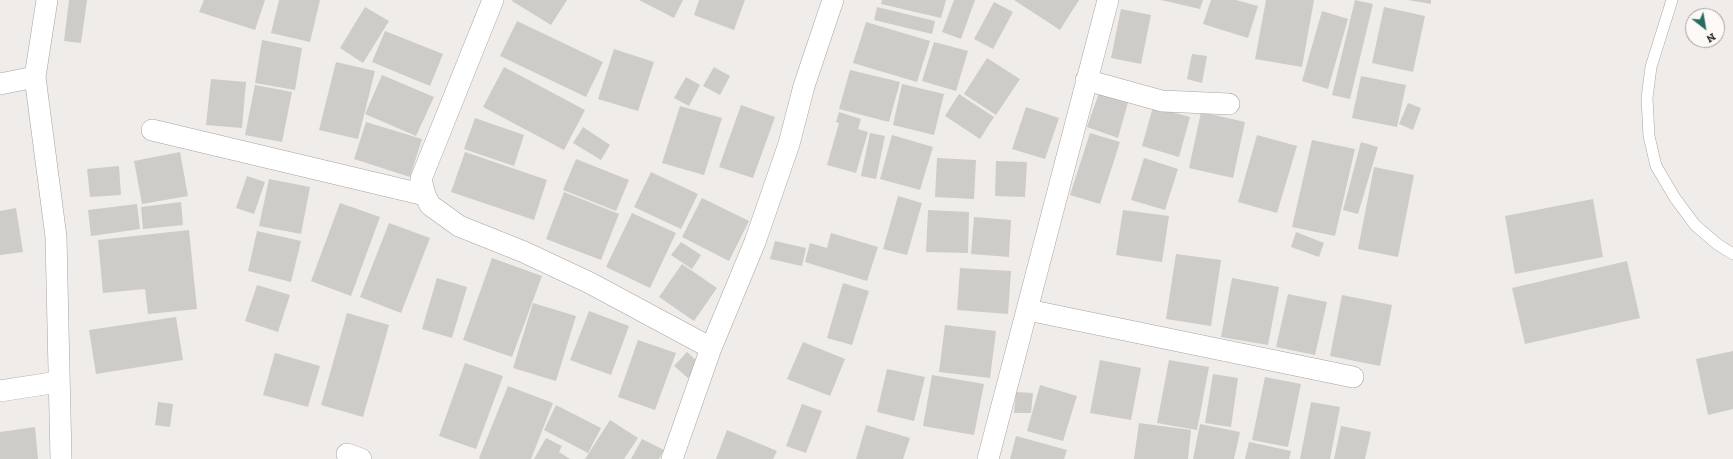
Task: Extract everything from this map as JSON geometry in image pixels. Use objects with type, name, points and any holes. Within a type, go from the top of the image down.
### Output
[{"type":"street","points":[[46,0],[35,77],[56,237],[58,382],[61,459]]},
{"type":"street","points":[[493,0],[421,179],[425,195],[430,205],[459,226],[524,252],[590,283],[711,348]]},
{"type":"street","points":[[672,459],[711,348],[755,242],[789,144],[804,86],[833,0]]},
{"type":"street","points":[[988,459],[1108,0]]},
{"type":"street","points":[[0,84],[35,77]]},
{"type":"street","points":[[1086,80],[1162,101],[1229,104]]},
{"type":"street","points":[[152,130],[425,195]]},
{"type":"street","points":[[1028,310],[1354,378]]},
{"type":"street","points":[[0,391],[58,382]]},
{"type":"lane","points":[[1672,0],[1651,67],[1647,98],[1649,136],[1656,166],[1675,198],[1695,225],[1717,244],[1733,254]]},
{"type":"building","points":[[69,0],[87,0],[81,43],[64,41]]},
{"type":"building","points":[[204,0],[265,0],[255,30],[199,12]]},
{"type":"building","points":[[279,0],[320,0],[310,42],[271,33]]},
{"type":"building","points":[[567,0],[551,25],[512,1]]},
{"type":"building","points":[[639,0],[683,0],[674,18]]},
{"type":"building","points":[[699,0],[745,0],[734,30],[694,15]]},
{"type":"building","points":[[882,0],[946,0],[941,18],[881,4]]},
{"type":"building","points":[[954,0],[975,0],[961,39],[942,32]]},
{"type":"building","points":[[1014,0],[1079,0],[1060,30]]},
{"type":"building","points":[[1161,0],[1203,0],[1200,9]]},
{"type":"building","points":[[1211,0],[1236,0],[1258,6],[1248,38],[1203,24]]},
{"type":"building","points":[[1266,0],[1314,0],[1302,67],[1255,59]]},
{"type":"building","points":[[1355,0],[1373,4],[1350,99],[1332,95]]},
{"type":"building","points":[[1408,0],[1431,0],[1431,4]]},
{"type":"building","points":[[994,2],[1013,12],[993,49],[974,39]]},
{"type":"building","points":[[365,7],[389,21],[363,63],[340,48]]},
{"type":"building","points":[[877,7],[935,21],[932,34],[874,20]]},
{"type":"building","points":[[1384,7],[1425,16],[1413,72],[1372,63]]},
{"type":"building","points":[[1121,9],[1151,15],[1141,64],[1111,58]]},
{"type":"building","points":[[1322,11],[1348,19],[1328,89],[1302,81]]},
{"type":"building","points":[[517,21],[603,62],[586,97],[500,56]]},
{"type":"building","points":[[866,22],[930,41],[917,82],[853,63]]},
{"type":"building","points":[[385,31],[443,54],[430,86],[372,62]]},
{"type":"building","points":[[262,40],[302,48],[295,90],[255,83]]},
{"type":"building","points":[[934,42],[968,51],[956,91],[922,81]]},
{"type":"building","points":[[614,49],[654,62],[638,111],[598,99]]},
{"type":"building","points":[[1192,54],[1207,56],[1202,83],[1187,79]]},
{"type":"building","points":[[987,58],[1020,79],[996,115],[964,94]]},
{"type":"building","points":[[336,62],[375,71],[358,139],[319,130]]},
{"type":"building","points":[[504,67],[585,110],[564,150],[483,107]]},
{"type":"building","points":[[714,67],[730,76],[720,95],[703,86]]},
{"type":"building","points":[[850,70],[900,82],[889,122],[839,109]]},
{"type":"building","points":[[382,75],[434,97],[416,136],[365,114]]},
{"type":"building","points":[[1361,76],[1406,85],[1397,127],[1352,118]]},
{"type":"building","points":[[686,77],[700,85],[689,106],[674,98]]},
{"type":"building","points":[[211,79],[246,82],[242,128],[206,125]]},
{"type":"building","points":[[902,84],[944,94],[934,135],[893,125]]},
{"type":"building","points":[[255,85],[292,92],[282,142],[245,135]]},
{"type":"building","points":[[1101,87],[1129,99],[1118,138],[1087,127]]},
{"type":"building","points":[[959,94],[994,117],[980,139],[945,116]]},
{"type":"building","points":[[1408,103],[1421,108],[1413,130],[1399,124]]},
{"type":"building","points":[[741,105],[775,117],[753,178],[719,167]]},
{"type":"building","points":[[680,106],[722,118],[704,175],[662,163]]},
{"type":"building","points":[[1026,107],[1059,118],[1045,159],[1012,149]]},
{"type":"building","points":[[1153,107],[1190,117],[1179,157],[1142,146]]},
{"type":"building","points":[[839,112],[861,119],[858,129],[868,132],[856,173],[827,165],[839,123],[836,122]]},
{"type":"building","points":[[1201,112],[1245,122],[1233,178],[1189,168]]},
{"type":"building","points":[[475,118],[524,135],[514,166],[464,149]]},
{"type":"building","points":[[366,122],[422,139],[410,177],[354,159]]},
{"type":"building","points":[[583,127],[610,145],[601,160],[573,143]]},
{"type":"building","points":[[870,133],[885,136],[876,179],[861,176]]},
{"type":"building","points":[[1090,133],[1120,142],[1100,204],[1070,195]]},
{"type":"building","points":[[892,135],[933,147],[920,190],[880,179]]},
{"type":"building","points":[[1257,135],[1297,146],[1277,213],[1238,202]]},
{"type":"building","points":[[1312,140],[1355,149],[1335,236],[1292,227]]},
{"type":"building","points":[[1361,142],[1378,147],[1358,214],[1343,210]]},
{"type":"building","points":[[180,152],[188,196],[142,204],[134,161]]},
{"type":"building","points":[[465,152],[547,180],[534,220],[451,192]]},
{"type":"building","points":[[937,158],[976,160],[974,199],[935,197]]},
{"type":"building","points":[[1144,158],[1178,169],[1165,210],[1131,200]]},
{"type":"building","points":[[576,159],[629,180],[616,211],[563,190]]},
{"type":"building","points":[[996,161],[1027,162],[1025,197],[995,196]]},
{"type":"building","points":[[119,166],[121,195],[90,197],[87,169]]},
{"type":"building","points":[[1374,167],[1414,175],[1398,257],[1358,249]]},
{"type":"building","points":[[651,172],[698,194],[681,229],[634,207]]},
{"type":"building","points":[[247,176],[265,182],[254,214],[236,208]]},
{"type":"building","points":[[269,179],[310,187],[301,234],[259,226]]},
{"type":"building","points":[[564,192],[619,214],[601,260],[546,239]]},
{"type":"building","points":[[898,196],[922,203],[907,255],[883,249]]},
{"type":"building","points":[[702,198],[749,221],[729,261],[682,237]]},
{"type":"building","points":[[1593,199],[1603,257],[1515,274],[1505,216]]},
{"type":"building","points":[[181,202],[183,225],[143,229],[141,207]]},
{"type":"building","points":[[340,203],[380,217],[351,296],[311,281]]},
{"type":"building","points":[[137,204],[140,229],[91,236],[88,210]]},
{"type":"building","points":[[16,208],[23,252],[0,255],[0,211]]},
{"type":"building","points":[[928,210],[969,212],[968,253],[926,252]]},
{"type":"building","points":[[1123,210],[1169,216],[1162,262],[1116,255]]},
{"type":"building","points":[[632,213],[676,233],[650,288],[606,267]]},
{"type":"building","points":[[974,217],[1011,220],[1009,257],[971,254]]},
{"type":"building","points":[[389,223],[430,238],[401,313],[360,297]]},
{"type":"building","points":[[189,230],[197,309],[148,314],[145,289],[103,293],[98,240]]},
{"type":"building","points":[[257,231],[301,241],[291,282],[248,271]]},
{"type":"building","points":[[1296,232],[1324,243],[1319,257],[1291,247]]},
{"type":"building","points":[[831,233],[878,247],[867,281],[805,262],[810,243],[827,248]]},
{"type":"building","points":[[775,241],[806,248],[802,266],[770,259]]},
{"type":"building","points":[[681,242],[701,255],[692,269],[671,255]]},
{"type":"building","points":[[1176,254],[1221,260],[1211,326],[1166,319]]},
{"type":"building","points":[[492,258],[542,276],[512,357],[463,340]]},
{"type":"building","points":[[1627,261],[1640,318],[1525,344],[1512,288]]},
{"type":"building","points":[[682,264],[717,288],[694,321],[659,297]]},
{"type":"building","points":[[960,268],[1011,271],[1008,314],[957,310]]},
{"type":"building","points":[[437,278],[467,287],[452,338],[422,329]]},
{"type":"building","points":[[1232,278],[1279,287],[1268,345],[1221,337]]},
{"type":"building","points":[[843,283],[869,291],[852,345],[827,338]]},
{"type":"building","points":[[257,285],[290,295],[278,332],[245,321]]},
{"type":"building","points":[[1288,294],[1327,302],[1315,355],[1276,347]]},
{"type":"building","points":[[1342,295],[1392,305],[1380,366],[1330,356]]},
{"type":"building","points":[[533,303],[576,316],[556,381],[513,368]]},
{"type":"building","points":[[589,311],[629,326],[611,375],[570,360]]},
{"type":"building","points":[[347,313],[389,325],[363,417],[321,405]]},
{"type":"building","points":[[176,317],[183,360],[96,374],[89,330]]},
{"type":"building","points":[[945,325],[996,331],[990,378],[939,372]]},
{"type":"building","points":[[638,340],[676,353],[655,410],[618,397]]},
{"type":"building","points":[[803,342],[845,359],[830,396],[787,379]]},
{"type":"building","points":[[1733,351],[1733,409],[1708,415],[1696,359]]},
{"type":"building","points":[[687,352],[700,364],[688,378],[674,366]]},
{"type":"building","points":[[275,353],[320,366],[308,407],[263,395]]},
{"type":"building","points":[[1100,360],[1141,368],[1131,420],[1090,413]]},
{"type":"building","points":[[1169,360],[1209,367],[1197,430],[1157,423]]},
{"type":"building","points":[[465,363],[503,376],[476,449],[439,436]]},
{"type":"building","points":[[887,369],[925,377],[914,421],[877,412]]},
{"type":"building","points":[[1213,374],[1238,378],[1231,427],[1205,423]]},
{"type":"building","points":[[932,375],[984,384],[974,435],[923,426]]},
{"type":"building","points":[[1265,377],[1301,384],[1288,447],[1252,440]]},
{"type":"building","points":[[1040,385],[1077,396],[1063,441],[1027,431]]},
{"type":"building","points":[[508,386],[553,403],[531,459],[480,459],[479,458]]},
{"type":"building","points":[[1016,392],[1033,393],[1031,413],[1014,413]]},
{"type":"building","points":[[158,402],[173,404],[170,427],[155,425]]},
{"type":"building","points":[[1311,402],[1340,407],[1330,459],[1300,459]]},
{"type":"building","points":[[802,404],[822,411],[806,453],[786,446]]},
{"type":"building","points":[[556,405],[601,428],[588,453],[544,430]]},
{"type":"building","points":[[610,420],[638,438],[624,459],[585,459]]},
{"type":"building","points":[[1139,423],[1191,430],[1188,459],[1134,459]]},
{"type":"building","points":[[1200,424],[1240,432],[1234,459],[1193,459]]},
{"type":"building","points":[[866,425],[910,438],[903,459],[856,459]]},
{"type":"building","points":[[1341,426],[1371,432],[1365,459],[1334,459]]},
{"type":"building","points":[[35,427],[38,459],[0,459],[0,432]]},
{"type":"building","points":[[727,430],[777,451],[773,459],[716,459]]},
{"type":"building","points":[[1016,436],[1067,450],[1064,459],[1010,459]]},
{"type":"building","points":[[546,438],[562,446],[559,452],[570,459],[534,459]]},
{"type":"building","points":[[642,439],[664,450],[659,459],[631,459]]},
{"type":"building","points":[[1249,442],[1291,451],[1289,459],[1245,459]]}]
